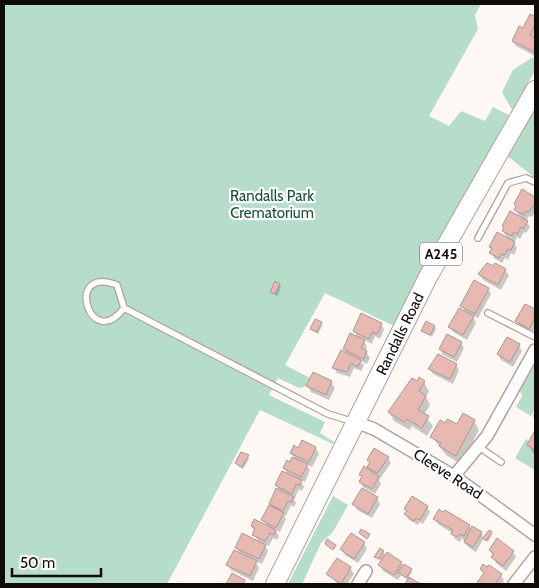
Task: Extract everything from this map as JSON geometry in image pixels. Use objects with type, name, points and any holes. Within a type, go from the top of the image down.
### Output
[{"type":"main road","name":"Randalls Road","points":[[275,584],[428,277],[535,90]]},
{"type":"street","points":[[454,476],[479,447],[535,350]]},
{"type":"street","name":"Cleeve Road","points":[[356,422],[374,429],[454,476],[535,535]]},
{"type":"street","points":[[514,584],[535,557]]},
{"type":"street","points":[[358,584],[366,571]]},
{"type":"lane","points":[[478,238],[508,183],[526,178],[535,182]]},
{"type":"lane","points":[[124,308],[117,316],[107,321],[96,319],[88,312],[85,301],[88,290],[96,283],[106,281],[117,285],[124,308],[328,414],[356,422]]},
{"type":"lane","points":[[488,313],[535,337]]},
{"type":"lane","points":[[479,447],[501,462]]},
{"type":"green space","name":"Randalls Park Crematorium","points":[[4,4],[481,4],[475,15],[478,29],[429,116],[449,126],[461,111],[485,121],[493,107],[509,115],[394,326],[325,293],[285,365],[310,378],[306,386],[299,388],[278,378],[269,395],[325,422],[320,433],[334,442],[333,444],[260,410],[167,584],[4,584]]},
{"type":"green space","points":[[531,58],[535,58],[535,71],[512,110],[502,92],[513,70]]},
{"type":"green space","points":[[535,109],[535,178],[506,155]]},
{"type":"green space","points":[[535,365],[535,409],[531,416],[516,407],[522,396],[520,391]]},
{"type":"green space","points":[[526,439],[529,441],[527,445],[535,450],[535,470],[515,458]]},
{"type":"green space","points":[[333,496],[348,505],[333,532],[321,543],[302,584],[288,584]]},
{"type":"building","points":[[530,14],[535,16],[535,25],[530,35],[535,38],[534,52],[512,41],[519,26],[523,28]]},
{"type":"building","points":[[522,189],[535,197],[535,207],[533,206],[529,212],[526,211],[524,215],[514,210],[516,206],[514,204]]},
{"type":"building","points":[[510,211],[528,221],[523,229],[521,227],[517,234],[514,232],[512,236],[502,231],[504,227],[502,226]]},
{"type":"building","points":[[497,232],[515,242],[511,250],[508,249],[499,258],[489,253],[492,248],[489,247]]},
{"type":"building","points":[[487,263],[494,266],[495,263],[506,269],[498,285],[478,274]]},
{"type":"building","points":[[474,280],[489,288],[475,314],[460,306]]},
{"type":"building","points":[[275,281],[280,284],[275,294],[270,292]]},
{"type":"building","points":[[525,304],[535,309],[535,317],[529,329],[515,321]]},
{"type":"building","points":[[459,308],[474,316],[463,335],[448,327]]},
{"type":"building","points":[[361,313],[382,323],[377,334],[372,332],[369,339],[353,331]]},
{"type":"building","points":[[315,319],[322,322],[317,332],[310,329]]},
{"type":"building","points":[[426,321],[435,326],[430,335],[421,331]]},
{"type":"building","points":[[350,333],[365,340],[361,348],[367,351],[364,359],[343,349]]},
{"type":"building","points":[[447,334],[462,342],[454,357],[439,349]]},
{"type":"building","points":[[507,337],[520,344],[510,362],[497,354]]},
{"type":"building","points":[[341,350],[361,360],[358,367],[351,363],[347,372],[332,368]]},
{"type":"building","points":[[438,354],[457,364],[450,379],[428,369]]},
{"type":"building","points":[[313,372],[332,381],[326,395],[306,386]]},
{"type":"building","points":[[419,377],[425,381],[419,391],[426,396],[418,410],[429,416],[422,428],[407,419],[404,422],[388,412],[412,378],[417,381]]},
{"type":"building","points":[[463,413],[475,420],[456,456],[439,446],[441,443],[430,437],[440,420],[445,423],[447,419],[457,424]]},
{"type":"building","points":[[535,430],[535,450],[527,445]]},
{"type":"building","points":[[302,440],[316,447],[309,462],[290,453],[294,445],[298,448]]},
{"type":"building","points":[[374,448],[389,457],[377,473],[367,467],[370,462],[367,460]]},
{"type":"building","points":[[241,452],[249,455],[242,467],[235,463]]},
{"type":"building","points":[[292,457],[308,464],[301,477],[283,468],[287,460],[290,462]]},
{"type":"building","points":[[364,466],[379,477],[372,489],[359,482],[362,476],[359,475]]},
{"type":"building","points":[[282,471],[302,480],[299,486],[296,484],[292,494],[275,485]]},
{"type":"building","points":[[276,488],[294,497],[291,502],[288,501],[283,511],[269,504]]},
{"type":"building","points":[[362,488],[378,497],[368,514],[352,504]]},
{"type":"building","points":[[412,496],[428,506],[420,520],[416,518],[414,521],[404,514],[407,511],[404,509]]},
{"type":"building","points":[[269,505],[284,513],[276,528],[261,520]]},
{"type":"building","points":[[439,509],[443,512],[445,510],[470,525],[464,536],[459,534],[457,537],[451,534],[453,530],[433,519]]},
{"type":"building","points":[[254,519],[276,530],[274,535],[270,533],[265,541],[252,535],[255,528],[251,526]]},
{"type":"building","points":[[472,526],[482,532],[473,547],[464,542]]},
{"type":"building","points":[[361,529],[370,534],[367,539],[359,533]]},
{"type":"building","points":[[489,530],[492,532],[486,541],[483,538]]},
{"type":"building","points":[[242,533],[266,545],[259,559],[235,548]]},
{"type":"building","points":[[351,533],[365,542],[354,559],[340,549]]},
{"type":"building","points":[[497,538],[514,551],[503,566],[491,557],[494,554],[489,550]]},
{"type":"building","points":[[327,539],[336,545],[333,550],[325,544]]},
{"type":"building","points":[[380,548],[384,551],[379,559],[374,557]]},
{"type":"building","points":[[234,550],[257,561],[250,576],[226,565]]},
{"type":"building","points":[[387,552],[402,562],[394,575],[378,565]]},
{"type":"building","points":[[337,558],[351,567],[341,584],[326,574]]},
{"type":"building","points":[[404,564],[412,569],[406,578],[398,572]]},
{"type":"building","points":[[483,564],[487,567],[489,565],[502,574],[495,584],[476,584],[484,573],[480,569]]},
{"type":"building","points":[[232,573],[245,580],[243,584],[226,584]]},
{"type":"building","points":[[409,577],[417,582],[421,584],[405,584]]}]
